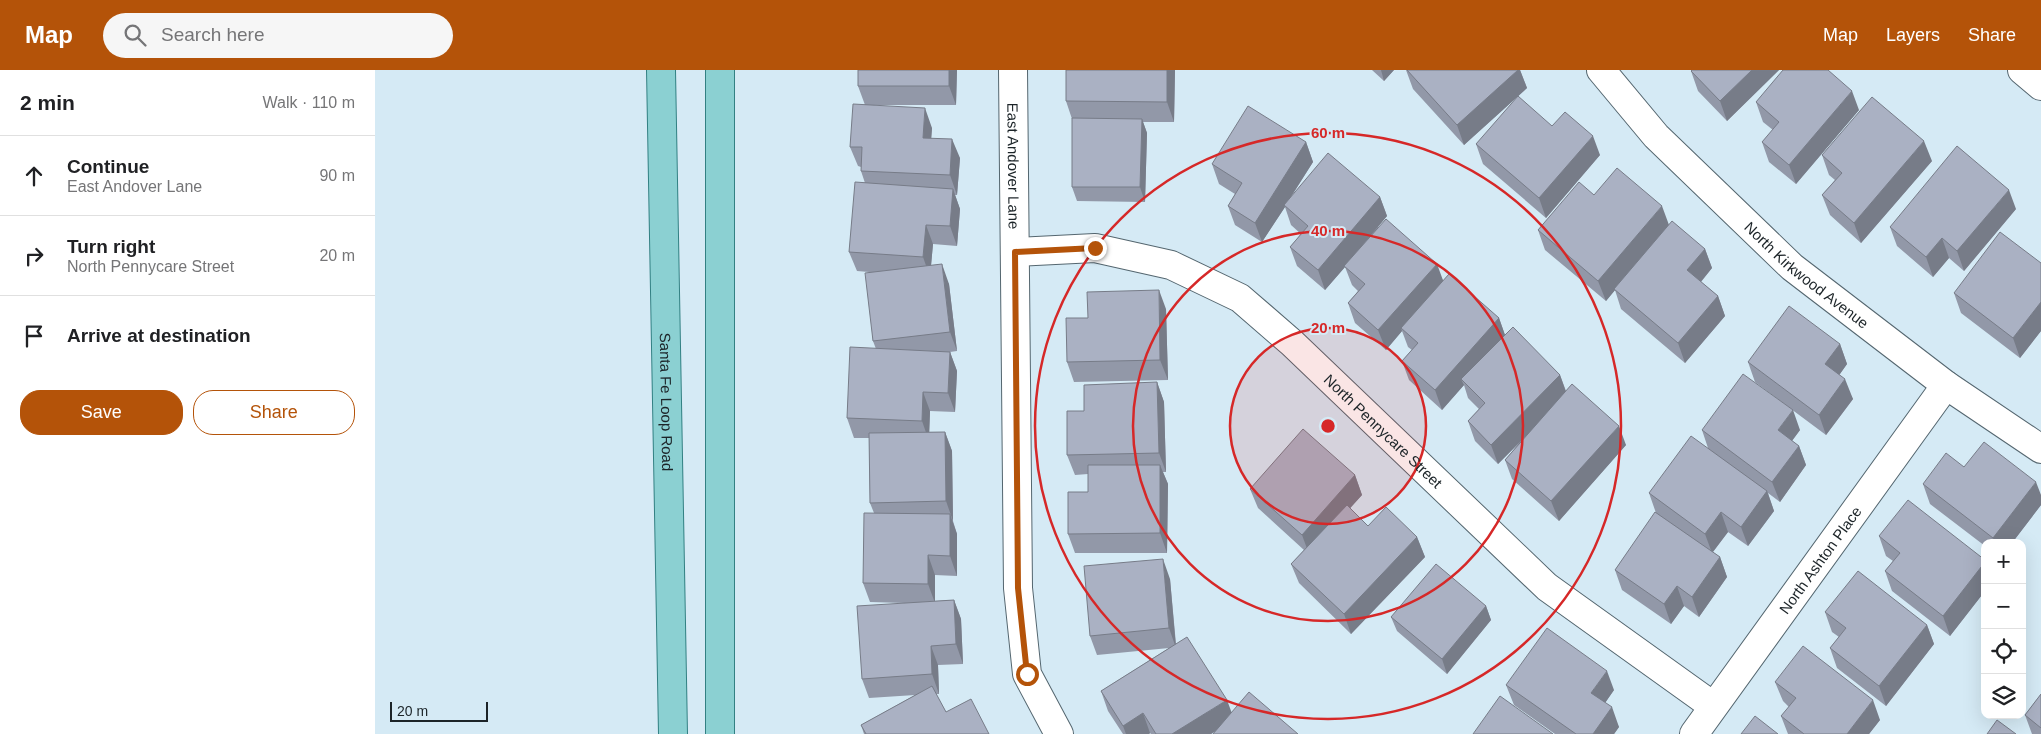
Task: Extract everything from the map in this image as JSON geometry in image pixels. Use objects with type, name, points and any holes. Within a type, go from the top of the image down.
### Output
[{"type":"main road","name":"Santa Fe Loop Road","points":[[661,70],[673,734]]},
{"type":"main road","points":[[720,70],[720,734]]},
{"type":"street","name":"East Andover Lane","points":[[1013,70],[1018,588],[1027,674],[1059,734]]},
{"type":"street","name":"North Kirkwood Avenue","points":[[1601,70],[1655,136],[1792,267],[1946,385],[2041,449]]},
{"type":"street","points":[[2022,70],[2041,86]]},
{"type":"street","name":"North Pennycare Street","points":[[1015,252],[1095,248],[1171,264],[1240,298],[1292,343],[1547,587],[1713,706]]},
{"type":"street","name":"North Ashton Place","points":[[1694,734],[1946,385]]},
{"type":"building","points":[[858,70],[949,70],[949,86],[858,86]]},
{"type":"building","points":[[1066,70],[1167,70],[1167,102],[1066,101]]},
{"type":"building","points":[[1407,70],[1518,70],[1457,125]]},
{"type":"building","points":[[1692,70],[1752,70],[1720,101]]},
{"type":"building","points":[[1783,70],[1828,70],[1852,91],[1789,165],[1762,142],[1779,122],[1756,102]]},
{"type":"building","points":[[1518,96],[1552,126],[1565,112],[1593,136],[1539,198],[1476,144]]},
{"type":"building","points":[[1872,97],[1924,141],[1854,223],[1822,195],[1842,173],[1822,155]]},
{"type":"building","points":[[853,104],[925,108],[923,138],[952,139],[950,175],[861,171],[862,147],[850,147]]},
{"type":"building","points":[[1248,106],[1306,142],[1255,223],[1228,206],[1242,183],[1212,164]]},
{"type":"building","points":[[1072,118],[1142,119],[1140,187],[1072,187]]},
{"type":"building","points":[[1957,146],[2009,190],[1957,251],[1942,238],[1926,257],[1890,227]]},
{"type":"building","points":[[1328,153],[1380,197],[1318,270],[1290,247],[1308,226],[1284,205]]},
{"type":"building","points":[[1617,168],[1662,206],[1598,281],[1538,230],[1579,182],[1594,195]]},
{"type":"building","points":[[855,182],[953,189],[950,226],[926,225],[923,257],[849,252]]},
{"type":"building","points":[[1386,219],[1437,264],[1378,330],[1348,303],[1365,284],[1344,266]]},
{"type":"building","points":[[1672,221],[1705,249],[1687,270],[1718,296],[1678,343],[1614,289]]},
{"type":"building","points":[[2000,232],[2041,263],[2041,302],[2013,338],[1954,293]]},
{"type":"building","points":[[942,264],[950,332],[873,341],[865,273]]},
{"type":"building","points":[[1449,274],[1499,318],[1435,390],[1402,361],[1418,343],[1401,328]]},
{"type":"building","points":[[1159,290],[1160,360],[1067,362],[1066,318],[1088,318],[1087,292]]},
{"type":"building","points":[[1789,306],[1840,344],[1825,364],[1845,379],[1819,415],[1748,362]]},
{"type":"building","points":[[1513,327],[1560,375],[1491,445],[1468,421],[1485,403],[1461,379]]},
{"type":"building","points":[[850,347],[950,352],[948,393],[923,392],[922,421],[847,418]]},
{"type":"building","points":[[1743,374],[1793,410],[1778,430],[1799,446],[1772,482],[1702,430]]},
{"type":"building","points":[[1157,382],[1159,453],[1067,455],[1067,411],[1084,411],[1084,385]]},
{"type":"building","points":[[1572,384],[1619,426],[1551,501],[1505,460]]},
{"type":"building","points":[[1303,429],[1355,475],[1302,535],[1250,489]]},
{"type":"building","points":[[945,432],[946,501],[870,503],[869,433]]},
{"type":"building","points":[[1691,436],[1767,491],[1741,527],[1721,512],[1705,534],[1649,493]]},
{"type":"building","points":[[1984,442],[2036,482],[1993,538],[1923,484],[1946,453],[1964,467]]},
{"type":"building","points":[[1088,465],[1160,465],[1160,533],[1068,534],[1068,492],[1088,492]]},
{"type":"building","points":[[1908,500],[1981,557],[1981,567],[1943,616],[1885,571],[1900,553],[1879,536]]},
{"type":"building","points":[[1347,505],[1368,526],[1386,507],[1417,537],[1344,614],[1291,564]]},
{"type":"building","points":[[1655,512],[1720,557],[1692,597],[1677,586],[1664,604],[1615,570]]},
{"type":"building","points":[[864,513],[950,514],[950,556],[928,555],[928,584],[863,583]]},
{"type":"building","points":[[1163,559],[1169,628],[1090,636],[1084,566]]},
{"type":"building","points":[[1436,564],[1486,606],[1442,659],[1391,617]]},
{"type":"building","points":[[1858,571],[1927,625],[1879,686],[1830,648],[1846,628],[1825,612]]},
{"type":"building","points":[[954,600],[956,644],[931,646],[932,674],[862,679],[857,606]]},
{"type":"building","points":[[1547,628],[1607,671],[1591,693],[1612,707],[1593,734],[1576,734],[1506,685]]},
{"type":"building","points":[[1187,637],[1227,700],[1172,734],[1156,734],[1143,713],[1123,726],[1101,691]]},
{"type":"building","points":[[1803,646],[1873,700],[1847,734],[1804,734],[1781,716],[1796,698],[1775,682]]},
{"type":"building","points":[[932,686],[946,712],[971,699],[989,734],[866,734],[861,725]]},
{"type":"building","points":[[1249,692],[1298,734],[1213,734]]},
{"type":"building","points":[[2041,694],[2041,728],[2026,716]]},
{"type":"building","points":[[1500,696],[1553,734],[1473,734]]},
{"type":"building","points":[[1755,716],[1778,734],[1741,734]]},
{"type":"building","points":[[1997,720],[2016,734],[1987,734]]},
{"type":"route","points":[[1027,674],[1018,588],[1015,252],[1095,248]]}]
